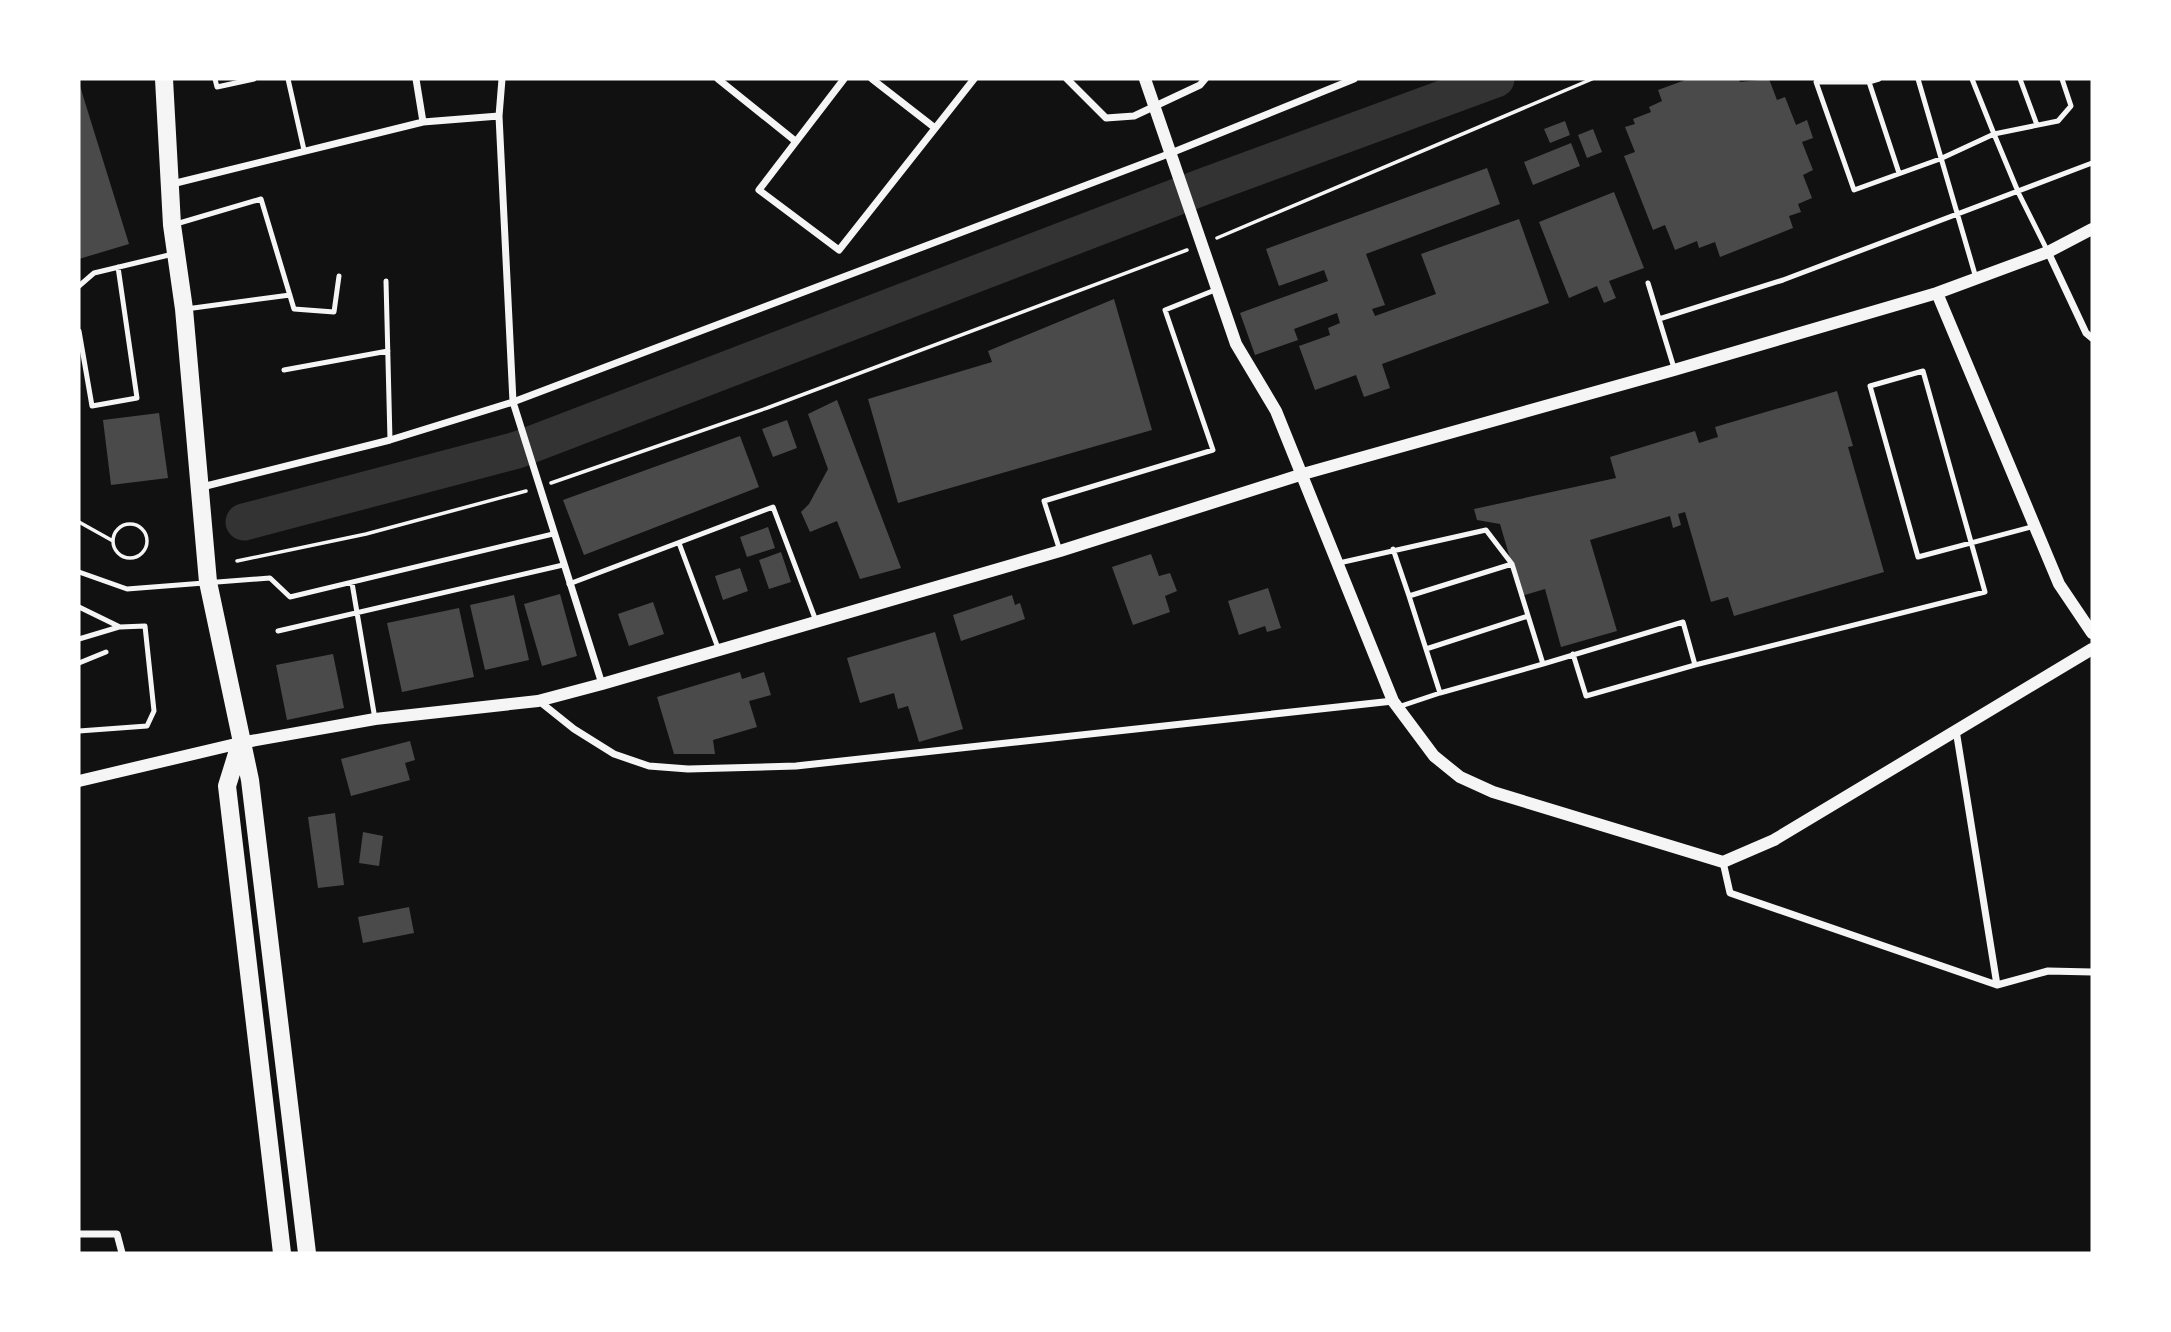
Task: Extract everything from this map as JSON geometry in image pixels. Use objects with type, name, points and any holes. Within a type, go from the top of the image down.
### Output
[{"type":"main road","points":[[164,79],[173,225],[184,309],[208,582],[240,743],[250,780],[307,1253]]},
{"type":"main road","points":[[240,743],[228,786],[282,1253]]},
{"type":"street","points":[[416,79],[423,122]]},
{"type":"street","points":[[502,79],[499,116],[516,421],[602,684]]},
{"type":"street","points":[[718,79],[794,140]]},
{"type":"street","points":[[844,79],[794,140],[759,190],[839,250],[974,79]]},
{"type":"street","points":[[872,79],[935,128]]},
{"type":"street","points":[[1068,79],[1106,118],[1134,116],[1200,85],[1205,79]]},
{"type":"street","points":[[1145,79],[1198,230],[1215,290],[1236,344],[1276,411],[1396,704],[1434,756],[1460,777],[1493,792],[1723,862],[1774,840],[2092,649]]},
{"type":"street","points":[[199,494],[513,402],[1171,153],[1354,79]]},
{"type":"street","points":[[170,184],[423,122],[499,116]]},
{"type":"street","points":[[79,781],[240,743],[374,719],[538,701],[602,684],[1060,551],[1303,474],[1937,293],[2048,252],[2092,229]]},
{"type":"street","points":[[2048,252],[2086,333],[2092,338]]},
{"type":"street","points":[[1937,293],[2059,583],[2092,633]]},
{"type":"street","points":[[538,701],[574,729],[614,754],[649,766],[688,769],[809,764],[1396,704]]},
{"type":"street","points":[[1956,730],[1997,985]]},
{"type":"street","points":[[1723,862],[1730,893],[1997,985],[2048,971],[2092,972]]},
{"type":"street","points":[[79,1234],[117,1234],[122,1253]]},
{"type":"lane","points":[[215,79],[217,87],[254,79]]},
{"type":"lane","points":[[288,79],[304,150]]},
{"type":"lane","points":[[1879,79],[1869,82],[1816,82],[1854,190],[1940,159],[1994,134],[2058,121],[2071,106],[2062,79]]},
{"type":"lane","points":[[1918,79],[1956,217],[1976,278]]},
{"type":"lane","points":[[1972,79],[2019,194],[2048,252]]},
{"type":"lane","points":[[2020,79],[2037,125]]},
{"type":"lane","points":[[1869,82],[1899,173]]},
{"type":"lane","points":[[1659,319],[1783,280],[2019,194],[2092,163]]},
{"type":"lane","points":[[173,225],[261,199],[294,309],[334,312],[339,276]]},
{"type":"lane","points":[[79,286],[94,272],[176,253]]},
{"type":"lane","points":[[79,331],[92,406],[137,398],[118,267]]},
{"type":"lane","points":[[386,281],[390,440]]},
{"type":"lane","points":[[1648,283],[1674,370]]},
{"type":"lane","points":[[1060,551],[1044,501],[1213,450],[1165,310],[1215,290]]},
{"type":"lane","points":[[184,309],[290,295]]},
{"type":"lane","points":[[284,370],[388,351]]},
{"type":"lane","points":[[1573,654],[1586,696],[1985,592],[1972,542],[1923,371],[1870,386],[1918,557],[1972,542],[2035,526]]},
{"type":"lane","points":[[569,584],[773,507],[817,622]]},
{"type":"lane","points":[[1339,563],[1486,530],[1512,564],[1543,664]]},
{"type":"lane","points":[[79,572],[127,589],[270,578],[290,597],[553,534]]},
{"type":"lane","points":[[679,543],[719,650]]},
{"type":"lane","points":[[1394,549],[1440,693]]},
{"type":"lane","points":[[1409,596],[1512,564]]},
{"type":"lane","points":[[278,631],[358,615],[563,565]]},
{"type":"lane","points":[[352,583],[374,719]]},
{"type":"lane","points":[[79,607],[120,627]]},
{"type":"lane","points":[[1426,649],[1528,616]]},
{"type":"lane","points":[[1396,704],[1683,622],[1695,666]]},
{"type":"lane","points":[[79,639],[120,627],[145,626],[154,711],[147,726],[79,731]]},
{"type":"lane","points":[[79,663],[106,652]]},
{"type":"path","points":[[237,561],[366,534],[538,488],[767,408],[1201,245],[1592,79]]},
{"type":"path","points":[[79,522],[113,541],[118,553],[130,558],[142,554],[147,541],[142,530],[131,524],[119,529],[113,541]]},
{"type":"building","points":[[1688,79],[1739,79],[1740,82],[1769,79],[1777,100],[1785,97],[1796,125],[1807,120],[1813,138],[1802,142],[1813,170],[1803,175],[1812,198],[1798,204],[1801,212],[1789,216],[1793,228],[1720,257],[1715,242],[1699,248],[1697,241],[1675,250],[1665,225],[1653,230],[1624,156],[1635,152],[1625,127],[1635,124],[1633,119],[1651,112],[1649,107],[1662,101],[1658,90]]},
{"type":"building","points":[[79,83],[129,244],[79,259]]},
{"type":"building","points":[[1565,121],[1570,135],[1550,143],[1544,129]]},
{"type":"building","points":[[1593,129],[1602,152],[1587,158],[1578,135]]},
{"type":"building","points":[[1571,143],[1580,166],[1533,185],[1524,162]]},
{"type":"building","points":[[1487,168],[1500,204],[1366,254],[1385,305],[1372,309],[1375,316],[1436,294],[1421,254],[1519,219],[1549,303],[1382,364],[1390,388],[1364,397],[1356,375],[1315,390],[1299,346],[1330,335],[1328,328],[1340,323],[1337,313],[1294,329],[1298,340],[1255,355],[1240,313],[1328,281],[1324,270],[1279,286],[1266,249]]},
{"type":"building","points":[[1614,192],[1644,268],[1609,281],[1616,298],[1604,303],[1597,286],[1569,298],[1539,222]]},
{"type":"building","points":[[1114,299],[1152,430],[898,503],[868,399],[992,362],[988,351]]},
{"type":"building","points":[[1837,391],[1853,446],[1848,447],[1884,572],[1734,616],[1728,597],[1711,602],[1685,512],[1678,514],[1681,525],[1673,528],[1670,516],[1590,540],[1617,631],[1561,647],[1545,589],[1521,596],[1500,524],[1477,520],[1474,509],[1616,478],[1610,457],[1695,431],[1699,443],[1718,437],[1715,427]]},
{"type":"building","points":[[837,400],[901,568],[860,579],[837,521],[810,532],[801,512],[809,504],[828,469],[808,414]]},
{"type":"building","points":[[159,413],[168,478],[111,485],[103,420]]},
{"type":"building","points":[[787,420],[797,448],[773,457],[762,429]]},
{"type":"building","points":[[740,436],[759,487],[584,555],[563,500]]},
{"type":"building","points":[[768,527],[775,548],[747,557],[740,537]]},
{"type":"building","points":[[781,552],[791,582],[769,589],[759,560]]},
{"type":"building","points":[[1151,554],[1159,576],[1170,573],[1177,591],[1165,596],[1170,612],[1133,625],[1112,567]]},
{"type":"building","points":[[740,568],[748,591],[723,600],[715,576]]},
{"type":"building","points":[[1268,588],[1281,628],[1267,632],[1265,626],[1239,635],[1228,601]]},
{"type":"building","points":[[560,594],[577,656],[542,666],[524,604]]},
{"type":"building","points":[[514,595],[529,660],[485,670],[470,605]]},
{"type":"building","points":[[1012,595],[1015,605],[1020,603],[1025,619],[961,641],[953,615]]},
{"type":"building","points":[[653,602],[664,634],[629,646],[618,614]]},
{"type":"building","points":[[459,608],[474,677],[402,692],[387,623]]},
{"type":"building","points":[[935,632],[963,729],[919,742],[908,706],[898,709],[894,693],[860,703],[847,658]]},
{"type":"building","points":[[333,654],[344,708],[287,720],[276,665]]},
{"type":"building","points":[[740,672],[742,679],[764,672],[771,695],[749,701],[757,727],[713,740],[715,754],[674,754],[657,697]]},
{"type":"building","points":[[410,741],[415,760],[405,763],[410,780],[351,796],[341,759]]},
{"type":"building","points":[[335,813],[344,885],[318,888],[308,817]]},
{"type":"building","points":[[363,832],[383,836],[379,866],[359,863]]},
{"type":"building","points":[[409,907],[414,933],[363,943],[358,917]]},
{"type":"waterway","points":[[244,522],[517,450],[1205,186],[1496,79]]}]
